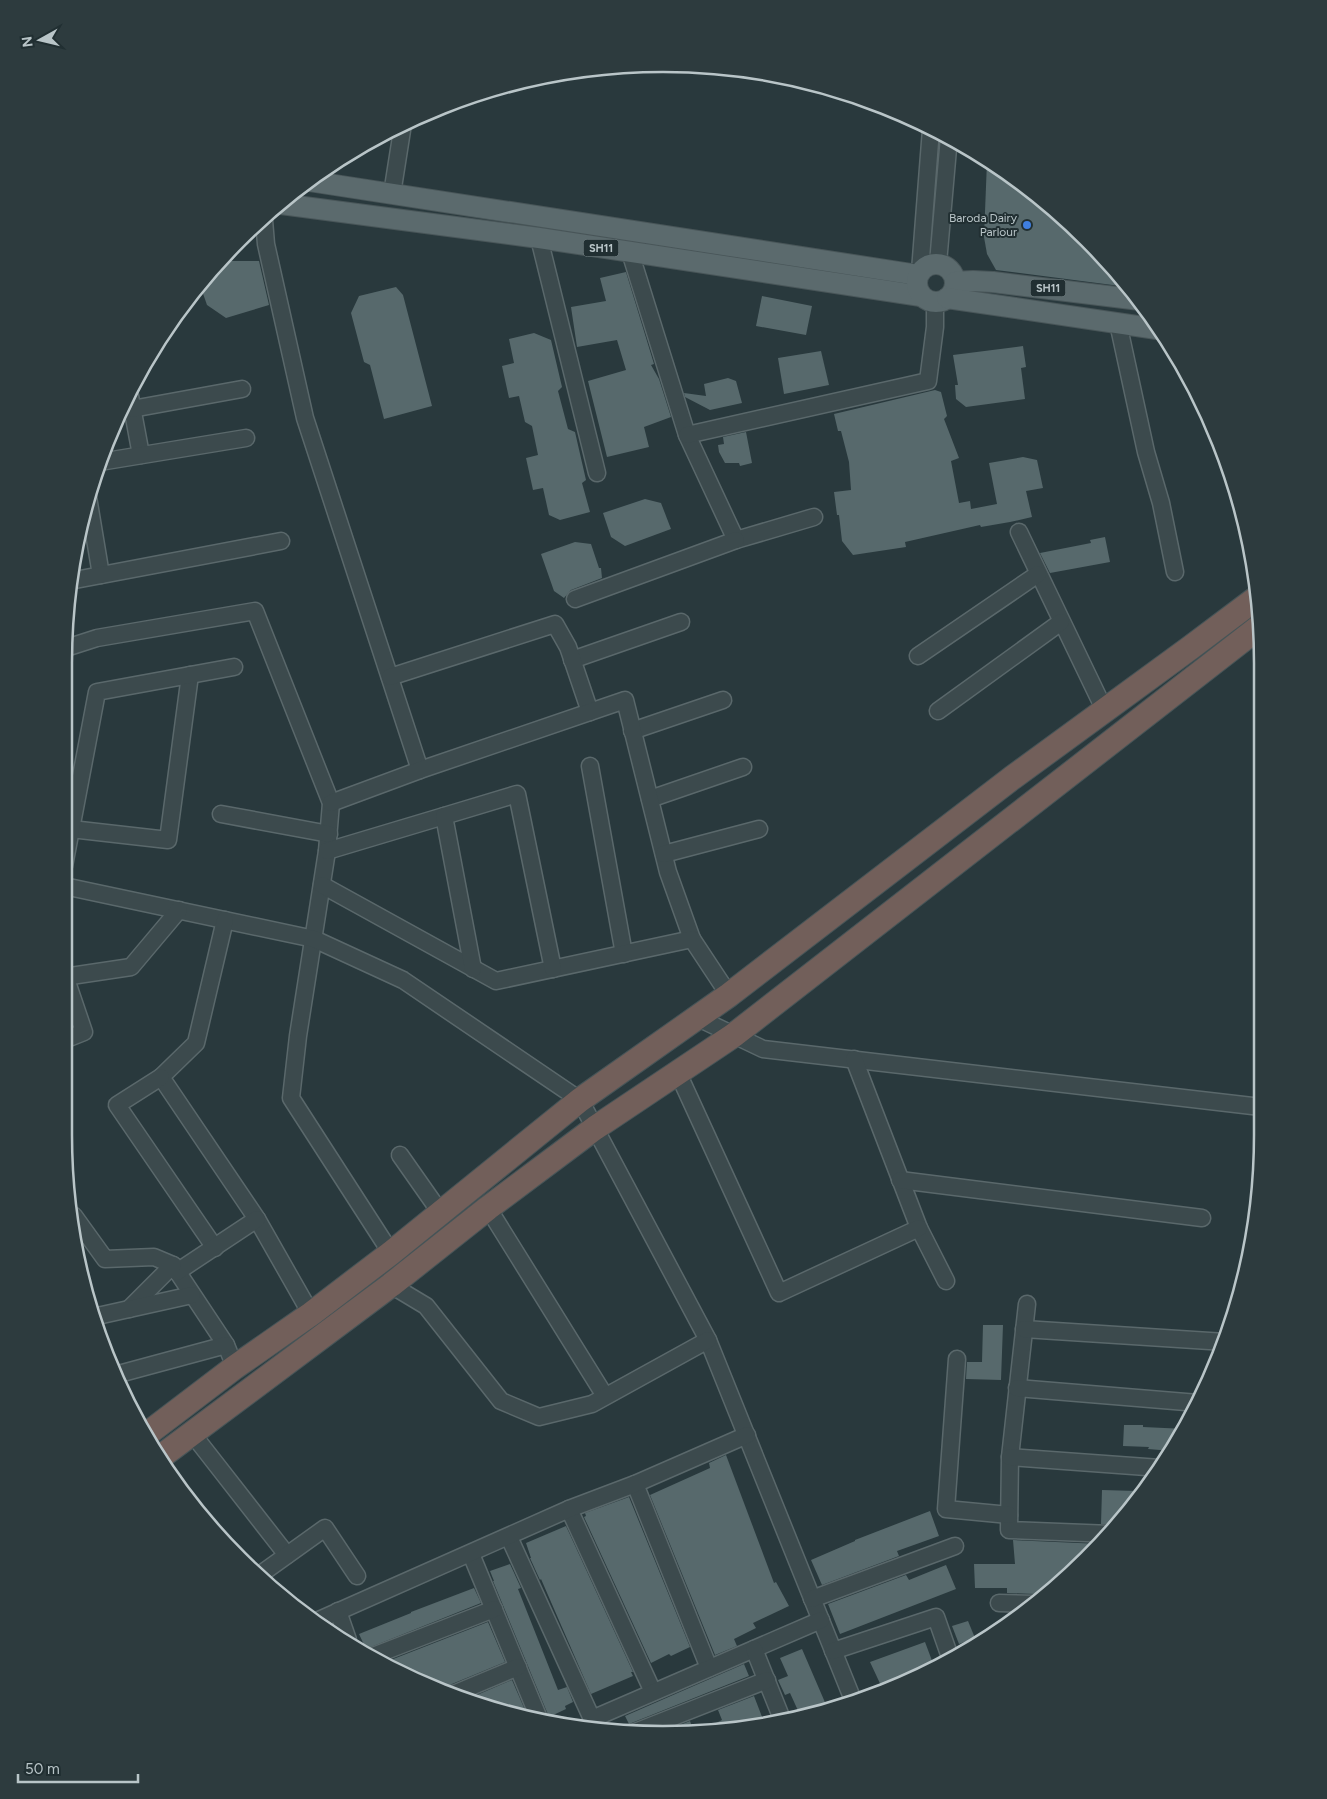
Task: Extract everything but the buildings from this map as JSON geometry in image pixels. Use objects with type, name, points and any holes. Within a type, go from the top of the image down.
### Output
[{"type":"highway","points":[[151,1430],[391,1253],[580,1100],[729,996],[1012,778],[1251,602]]},
{"type":"highway","points":[[165,1453],[391,1285],[488,1208],[595,1128],[734,1035],[1253,635]]},
{"type":"main road","name":"SH11","points":[[320,183],[925,270]]},
{"type":"main road","name":"SH11","points":[[291,205],[539,238],[940,295],[973,281],[1128,298]]},
{"type":"main road","points":[[940,295],[952,272],[948,268],[925,270],[916,286],[940,295],[1150,328]]},
{"type":"street","points":[[392,194],[402,133]]},
{"type":"street","points":[[925,270],[931,136]]},
{"type":"street","points":[[925,270],[947,145]]},
{"type":"street","points":[[265,228],[266,244],[305,418],[420,770]]},
{"type":"street","points":[[539,238],[598,473]]},
{"type":"street","points":[[630,252],[687,436],[736,540]]},
{"type":"street","points":[[687,436],[928,382],[940,295]]},
{"type":"street","points":[[1118,323],[1146,452],[1161,503],[1175,572]]},
{"type":"street","points":[[133,402],[242,389]]},
{"type":"street","points":[[132,405],[141,455]]},
{"type":"street","points":[[109,461],[246,438]]},
{"type":"street","points":[[575,599],[736,540],[814,517]]},
{"type":"street","points":[[91,518],[101,575]]},
{"type":"street","points":[[1019,532],[1105,711]]},
{"type":"street","points":[[79,579],[281,541]]},
{"type":"street","points":[[918,656],[1038,574]]},
{"type":"street","points":[[73,646],[97,638],[255,611],[331,803],[327,851],[298,1036],[292,1098],[391,1253]]},
{"type":"street","points":[[572,660],[681,622]]},
{"type":"street","points":[[938,712],[1061,622]]},
{"type":"street","points":[[390,677],[555,624],[568,647],[590,712]]},
{"type":"street","points":[[72,824],[97,692],[234,667]]},
{"type":"street","points":[[72,829],[168,840],[190,675]]},
{"type":"street","points":[[331,803],[420,770],[625,700],[664,854],[692,939],[729,996]]},
{"type":"street","points":[[632,730],[723,700]]},
{"type":"street","points":[[590,766],[624,954]]},
{"type":"street","points":[[650,799],[743,768]]},
{"type":"street","points":[[327,851],[517,794],[553,969]]},
{"type":"street","points":[[221,814],[329,834]]},
{"type":"street","points":[[444,816],[473,968]]},
{"type":"street","points":[[664,854],[759,829]]},
{"type":"street","points":[[322,885],[496,981],[692,939]]},
{"type":"street","points":[[72,888],[314,939],[403,980],[580,1100],[708,1340],[851,1696]]},
{"type":"street","points":[[72,975],[131,967],[179,910]]},
{"type":"street","points":[[215,1248],[117,1105],[161,1077],[196,1043],[225,920]]},
{"type":"street","points":[[72,998],[84,1032],[72,1037]]},
{"type":"street","points":[[698,1018],[763,1049],[1254,1106]]},
{"type":"street","points":[[854,1059],[919,1228],[946,1281]]},
{"type":"street","points":[[678,1072],[779,1293],[919,1228]]},
{"type":"street","points":[[161,1077],[258,1220],[310,1314]]},
{"type":"street","points":[[400,1155],[440,1212]]},
{"type":"street","points":[[900,1180],[1202,1218]]},
{"type":"street","points":[[488,1208],[605,1396]]},
{"type":"street","points":[[129,1309],[175,1269],[215,1248],[258,1220]]},
{"type":"street","points":[[80,1224],[105,1259],[154,1257],[175,1269],[226,1345],[235,1367]]},
{"type":"street","points":[[391,1285],[426,1306],[501,1401],[539,1417],[592,1404],[708,1340]]},
{"type":"street","points":[[101,1315],[192,1295]]},
{"type":"street","points":[[1027,1304],[1010,1457],[1009,1530],[1100,1534]]},
{"type":"street","points":[[1024,1329],[1217,1341]]},
{"type":"street","points":[[122,1373],[226,1345]]},
{"type":"street","points":[[957,1359],[946,1508],[1009,1514]]},
{"type":"street","points":[[1017,1388],[1191,1402]]},
{"type":"street","points":[[191,1432],[288,1554]]},
{"type":"street","points":[[323,1618],[569,1509],[635,1484],[747,1435]]},
{"type":"street","points":[[1010,1457],[1152,1467]]},
{"type":"street","points":[[635,1484],[709,1668]]},
{"type":"street","points":[[569,1509],[653,1692]]},
{"type":"street","points":[[265,1571],[325,1528],[357,1576]]},
{"type":"street","points":[[509,1537],[592,1719],[821,1620]]},
{"type":"street","points":[[812,1599],[955,1546]]},
{"type":"street","points":[[471,1554],[536,1712]]},
{"type":"street","points":[[999,1603],[1023,1604]]},
{"type":"street","points":[[380,1653],[494,1609]]},
{"type":"street","points":[[338,1611],[346,1634]]},
{"type":"street","points":[[833,1651],[936,1617],[949,1653]]},
{"type":"street","points":[[754,1649],[780,1715]]},
{"type":"street","points":[[462,1691],[518,1667]]},
{"type":"street","points":[[651,1726],[767,1680]]},
{"type":"place","name":"Baroda Dairy Parlour","points":[[1027,225]]}]
